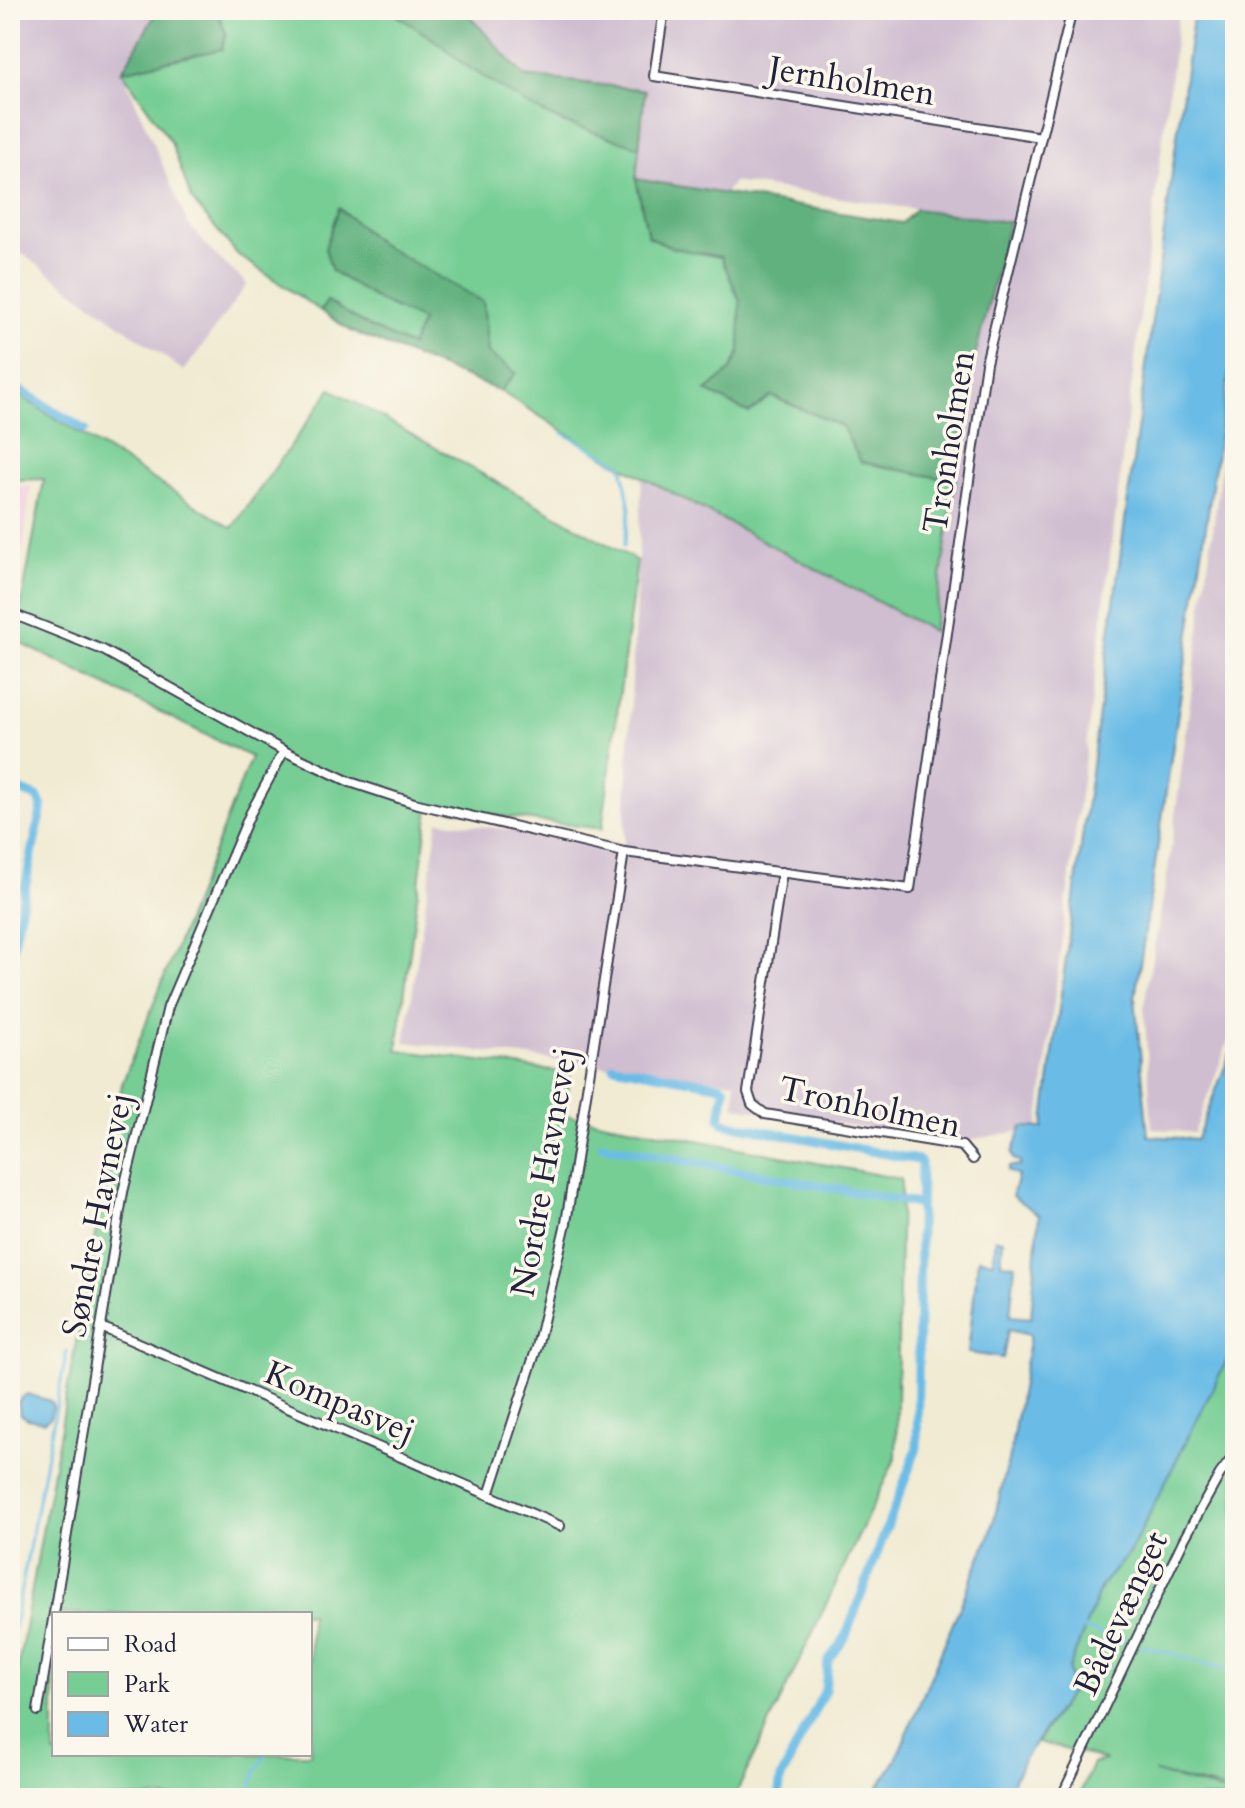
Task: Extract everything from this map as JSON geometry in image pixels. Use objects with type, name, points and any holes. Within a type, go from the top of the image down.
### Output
[{"type":"street","name":"Jernholmen","points":[[664,10],[654,76],[1041,137]]},
{"type":"street","name":"Tronholmen","points":[[973,1159],[962,1146],[765,1114],[752,1104],[748,1092],[782,872],[910,889],[986,363],[1072,10]]},
{"type":"street","points":[[10,613],[103,650],[284,751],[350,782],[414,803],[624,852],[782,872]]},
{"type":"street","name":"Søndre Havnevej","points":[[54,1612],[123,1192],[168,1007],[250,814],[284,751]]},
{"type":"street","name":"Nordre Havnevej","points":[[489,1495],[537,1347],[566,1223],[624,852]]},
{"type":"street","name":"Kompasvej","points":[[101,1327],[560,1526]]},
{"type":"street","name":"Bådevænget","points":[[1061,1798],[1183,1541],[1220,1474],[1235,1454]]},
{"type":"street","name":"Søndre Havnevej","points":[[38,1711],[52,1626]]},
{"type":"shaded area","points":[[10,10],[158,10],[122,71],[188,224],[211,251],[247,284],[184,371],[10,245]]},
{"type":"shaded area","points":[[464,10],[1179,10],[1038,1128],[957,1142],[735,1107],[735,1082],[405,1042],[438,821],[624,844],[642,476],[933,630],[969,380],[1008,223],[733,182],[724,195],[636,179],[645,90],[524,76]]},
{"type":"shaded area","points":[[1235,362],[1235,1023],[1194,1133],[1152,1128],[1144,1005],[1168,870]]},
{"type":"shaded area","points":[[10,486],[31,486],[23,546],[10,571]]},
{"type":"green space","points":[[158,10],[217,10],[226,34],[222,49],[122,71]]},
{"type":"green space","points":[[217,10],[464,10],[524,76],[645,90],[636,179],[648,236],[673,248],[721,257],[740,301],[740,352],[730,371],[707,391],[771,396],[842,426],[861,462],[955,481],[933,631],[608,459],[500,391],[516,373],[488,353],[483,302],[379,243],[339,208],[325,248],[332,271],[380,301],[423,320],[411,347],[327,301],[321,311],[238,255],[192,200],[171,142],[122,71],[222,49],[226,34]]},
{"type":"green space","points":[[389,10],[464,10],[524,76],[645,90],[639,147],[562,122],[529,106],[462,63],[440,44]]},
{"type":"green space","points":[[636,179],[902,223],[916,209],[1009,222],[969,380],[955,481],[861,462],[842,426],[771,396],[749,413],[706,391],[730,371],[740,352],[740,301],[721,257],[673,248],[648,236]]},
{"type":"green space","points":[[339,208],[379,243],[483,302],[488,353],[516,373],[500,391],[351,331],[321,311],[327,301],[370,327],[411,346],[422,321],[380,301],[332,271],[325,248]]},
{"type":"green space","points":[[331,389],[637,561],[602,829],[429,807],[397,1050],[570,1073],[565,1115],[901,1179],[896,1457],[734,1798],[10,1798],[10,1712],[122,1084],[251,757],[10,638],[10,621],[21,606],[44,479],[10,480],[10,390],[232,528]]},
{"type":"green space","points":[[1235,1330],[1235,1792],[1154,1772],[1235,1795],[1235,1798],[1078,1798],[1093,1763],[1106,1760],[1037,1742],[1071,1692],[1069,1669],[1101,1586],[1130,1552],[1228,1358]]},
{"type":"water","points":[[1194,10],[1235,10],[1235,333],[1135,998],[1148,1136],[1197,1139],[1235,1041],[1235,1330],[1228,1358],[1130,1552],[1101,1586],[1069,1669],[1071,1692],[1024,1759],[1005,1798],[871,1798],[896,1760],[991,1532],[1011,1449],[1030,1335],[1008,1330],[1003,1358],[968,1353],[978,1259],[993,1261],[996,1239],[1003,1240],[1001,1263],[1015,1265],[1010,1316],[1031,1318],[1039,1215],[1012,1196],[1018,1176],[1008,1171],[1009,1166],[1020,1166],[1012,1153],[1022,1127],[1043,1128]]},
{"type":"water","points":[[27,1394],[51,1401],[50,1418],[44,1422],[20,1414],[18,1401]]},
{"type":"waterway","points":[[10,384],[85,430]]},
{"type":"waterway","points":[[563,433],[622,465],[630,509],[624,546]]},
{"type":"waterway","points":[[10,786],[37,797],[42,805],[10,962]]},
{"type":"waterway","points":[[614,1066],[722,1086],[725,1089],[720,1118],[723,1123],[921,1163],[917,1448],[845,1638],[828,1661],[825,1690],[781,1778],[778,1798]]},
{"type":"waterway","points":[[602,1145],[918,1204]]},
{"type":"waterway","points":[[10,1647],[67,1351]]},
{"type":"waterway","points":[[1084,1629],[1129,1642]]},
{"type":"waterway","points":[[1143,1646],[1235,1672]]},
{"type":"waterway","points":[[247,1798],[265,1756]]}]
